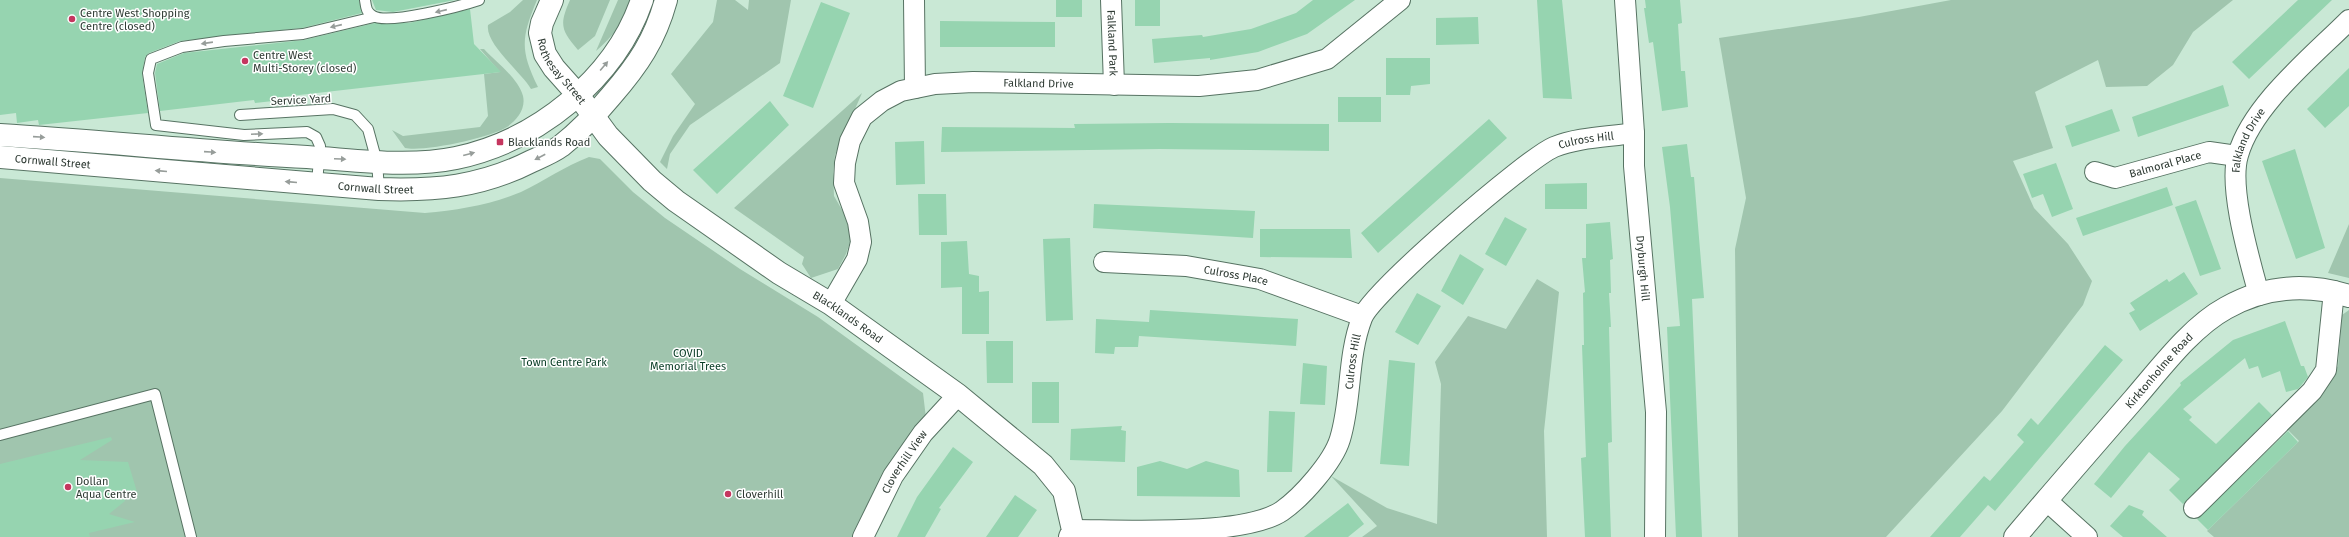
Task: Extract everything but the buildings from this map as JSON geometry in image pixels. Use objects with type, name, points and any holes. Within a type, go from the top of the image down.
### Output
[{"type":"street","name":"Rothesay Street","points":[[552,0],[542,23],[542,44],[554,68],[578,95],[593,117]]},
{"type":"street","name":"Cornwall Street","points":[[0,135],[212,152],[318,148],[377,162],[432,162],[480,151],[527,132],[578,95],[605,65],[618,47],[642,0]]},
{"type":"street","name":"Cornwall Street","points":[[0,157],[378,189],[439,189],[475,183],[501,176],[560,146],[593,117],[624,81],[654,37],[666,0]]},
{"type":"street","points":[[914,0],[915,88]]},
{"type":"street","name":"Falkland Park","points":[[1111,0],[1114,85]]},
{"type":"street","name":"Falkland Drive","points":[[832,304],[857,259],[861,242],[858,222],[844,182],[845,163],[850,141],[862,118],[877,105],[901,91],[935,84],[973,82],[1199,86],[1257,80],[1327,59],[1400,0]]},
{"type":"street","name":"Dryburgh Hill","points":[[1625,0],[1634,133],[1634,166],[1656,412],[1655,537]]},
{"type":"street","name":"Falkland Drive","points":[[2259,295],[2246,247],[2236,189],[2237,156],[2250,126],[2270,99],[2349,20]]},
{"type":"street","name":"Blacklands Road","points":[[593,117],[608,136],[652,181],[676,201],[779,272],[832,304],[958,395],[1043,465],[1064,491],[1071,533]]},
{"type":"street","name":"Culross Hill","points":[[1071,533],[1219,528],[1254,522],[1281,512],[1308,486],[1325,465],[1339,440],[1349,370],[1362,316],[1382,291],[1422,254],[1534,158],[1555,147],[1634,133]]},
{"type":"street","name":"Balmoral Place","points":[[2095,172],[2115,178],[2208,152],[2237,156]]},
{"type":"street","name":"Culross Place","points":[[1104,262],[1186,266],[1260,278],[1362,316]]},
{"type":"street","name":"Kirktonholme Road","points":[[2014,537],[2161,368],[2195,333],[2226,308],[2259,295],[2292,287],[2318,288],[2341,294]]},
{"type":"street","points":[[2194,508],[2312,391],[2326,370],[2341,294]]},
{"type":"street","name":"Cloverhill View","points":[[863,537],[892,476],[923,433],[958,395]]},
{"type":"street","points":[[2046,500],[2087,537]]},
{"type":"lane","points":[[364,0],[367,11],[374,17]]},
{"type":"lane","points":[[317,184],[318,148],[307,132],[244,135],[156,125],[148,72],[151,59],[182,47],[224,41],[303,34],[374,17],[398,17],[435,12],[479,0]]},
{"type":"lane","name":"Service Yard","points":[[240,115],[333,109],[355,115],[368,129],[377,162],[378,189]]},
{"type":"lane","points":[[0,435],[155,394],[191,537]]},
{"type":"green space","points":[[523,0],[537,0],[528,24],[525,44],[528,63],[538,87],[531,89],[492,41],[488,25],[510,12]]},
{"type":"green space","points":[[570,0],[610,0],[595,36],[578,50],[565,32],[563,22]]},
{"type":"green space","points":[[618,0],[631,0],[622,22],[596,51]]},
{"type":"green space","points":[[717,0],[735,0],[748,10],[749,0],[791,0],[780,63],[690,125],[670,154],[667,169],[660,162],[673,136],[695,104],[671,74],[713,22]]},
{"type":"green space","points":[[1951,0],[2233,0],[2193,32],[2173,65],[2147,86],[2106,87],[2098,60],[2035,92],[2053,148],[2013,161],[2034,208],[2068,244],[2092,281],[2083,305],[2002,411],[1886,537],[1738,537],[1735,249],[1746,198],[1719,38],[1859,17]]},
{"type":"green space","points":[[480,49],[484,49],[512,77],[520,89],[524,101],[522,110],[517,118],[507,127],[499,131],[472,140],[427,148],[405,148],[392,130],[403,136],[480,127],[488,116],[484,74],[500,72]]},
{"type":"green space","points":[[862,93],[835,155],[833,172],[834,196],[845,215],[851,239],[846,254],[838,269],[811,278],[802,264],[804,257],[734,208]]},
{"type":"green space","name":"Town Centre Park","points":[[589,157],[600,159],[633,192],[665,218],[740,269],[818,317],[923,393],[926,418],[856,537],[0,537],[0,178],[425,213],[474,206],[509,197]]},
{"type":"green space","points":[[2349,224],[2349,278],[2328,273]]},
{"type":"green space","points":[[1537,279],[1559,292],[1544,431],[1547,537],[1362,537],[1377,526],[1331,476],[1387,508],[1437,524],[1441,384],[1435,362],[1468,316],[1506,329]]},
{"type":"green space","points":[[2349,310],[2349,537],[2214,537],[2207,531],[2299,441],[2284,426],[2323,388],[2338,366],[2342,315]]},
{"type":"place","name":"Centre West Shopping Centre (closed)","points":[[72,19]]},
{"type":"place","name":"Centre West Multi-Storey (closed)","points":[[245,61]]},
{"type":"place","name":"Blacklands Road","points":[[500,142]]},
{"type":"place","name":"Dollan Aqua Centre","points":[[68,487]]},
{"type":"place","name":"Cloverhill","points":[[728,494]]},
{"type":"park label","name":"COVID Memorial Trees","points":[[688,359]]}]
